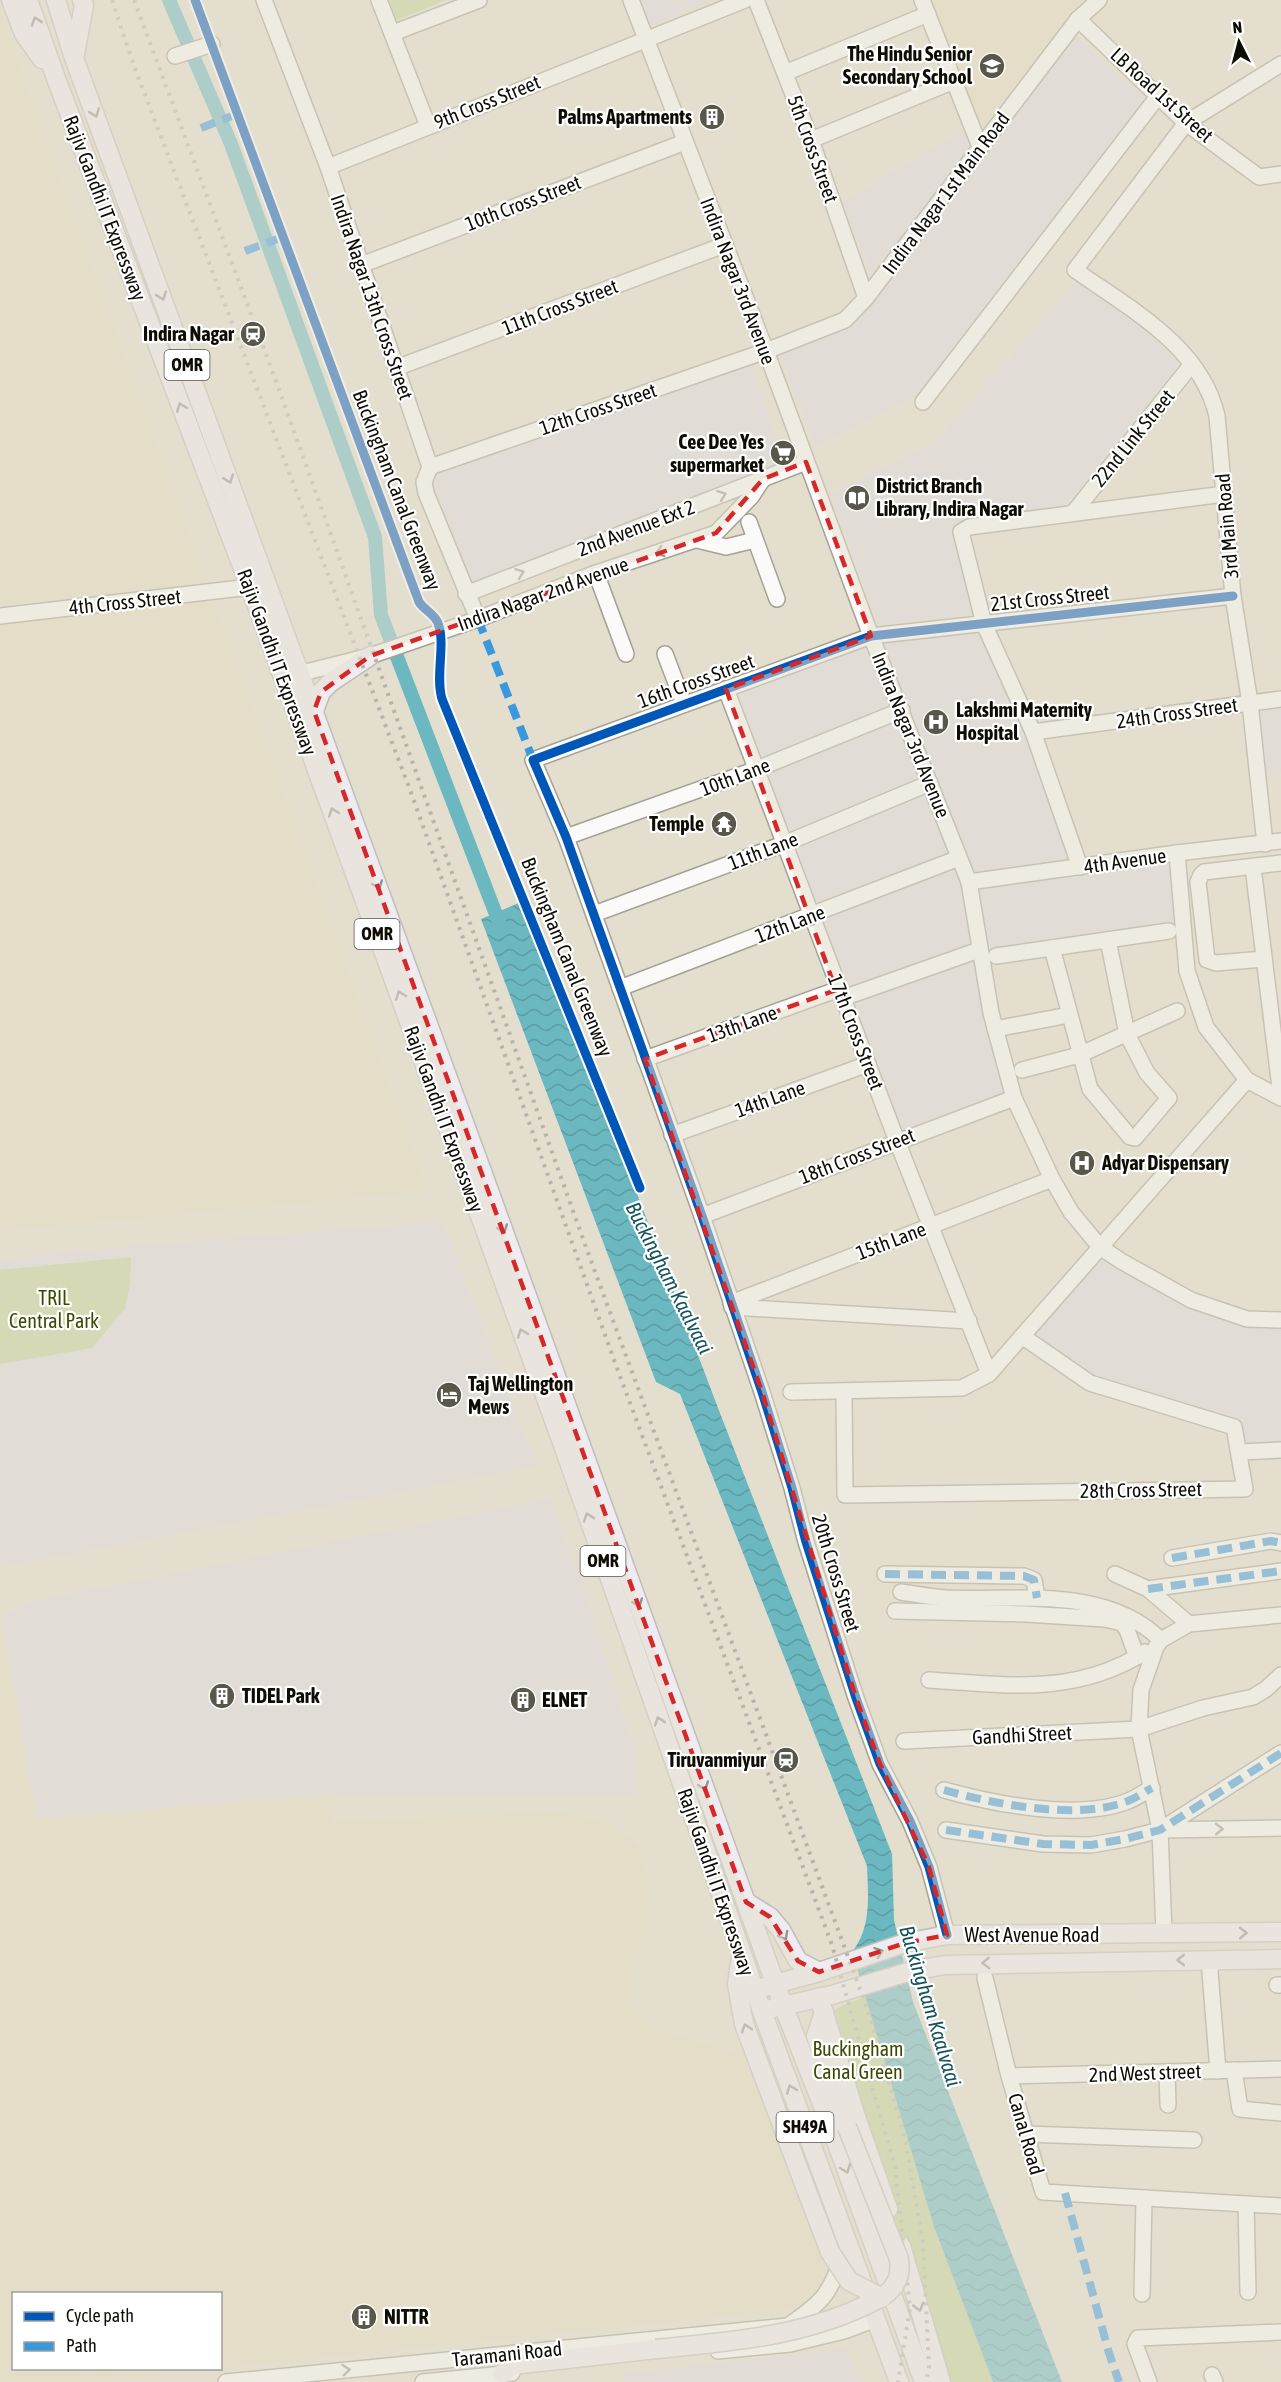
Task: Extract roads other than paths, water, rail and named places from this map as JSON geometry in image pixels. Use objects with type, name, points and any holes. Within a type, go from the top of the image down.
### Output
[{"type":"main road","points":[[11,0],[24,34],[57,81]]},
{"type":"main road","name":"Rajiv Gandhi IT Expressway","points":[[28,0],[250,587],[292,675],[315,711],[776,1984]]},
{"type":"main road","name":"Rajiv Gandhi IT Expressway","points":[[56,0],[74,58],[741,1954],[876,2319]]},
{"type":"main road","points":[[74,58],[84,5],[82,0]]},
{"type":"main road","points":[[315,711],[321,692],[331,682],[370,656]]},
{"type":"main road","points":[[746,1902],[770,1917],[781,1930],[798,1961],[819,1972]]},
{"type":"main road","name":"West Avenue Road","points":[[754,1990],[852,1962],[905,1943],[947,1935],[1281,1932]]},
{"type":"main road","points":[[741,1954],[737,1984],[744,2024],[830,2252],[849,2281],[882,2298]]},
{"type":"main road","name":"West Avenue Road","points":[[762,2012],[783,2006],[821,2004],[865,1984],[911,1971],[945,1965],[983,1962],[1281,1959]]},
{"type":"main road","name":"SH49A","points":[[776,1984],[924,2382]]},
{"type":"main road","points":[[502,2374],[513,2365],[788,2333],[837,2319],[882,2298],[896,2283],[900,2269],[899,2259],[847,2127],[816,2036],[821,2004]]},
{"type":"main road","points":[[821,2004],[855,2114],[906,2258],[940,2382]]},
{"type":"main road","points":[[790,2024],[806,2029],[816,2036]]},
{"type":"main road","points":[[876,2319],[899,2382]]},
{"type":"street","name":"Indira Nagar 13th Cross Street","points":[[264,0],[328,166],[430,467],[425,475],[426,493],[478,619]]},
{"type":"street","points":[[379,0],[428,126]]},
{"type":"street","points":[[393,33],[479,0]]},
{"type":"street","name":"Indira Nagar 3rd Avenue","points":[[631,0],[766,351],[871,636],[969,882],[979,950],[995,1029],[1014,1098],[1052,1179],[1071,1212],[1100,1247],[1191,1300],[1247,1319],[1281,1320]]},
{"type":"street","name":"9th Cross Street","points":[[328,166],[745,0]]},
{"type":"street","name":"5th Cross Street","points":[[756,0],[811,140],[866,298]]},
{"type":"street","name":"Indira Nagar 1st Main Road","points":[[766,351],[845,320],[866,298],[1078,19],[1099,0]]},
{"type":"street","points":[[785,73],[925,7],[980,147]]},
{"type":"street","name":"LB Road 1st Street","points":[[1078,19],[1160,95],[1186,123],[1259,177],[1281,174]]},
{"type":"street","points":[[175,56],[212,44]]},
{"type":"street","points":[[1186,123],[1278,68]]},
{"type":"street","points":[[811,140],[954,81]]},
{"type":"street","points":[[923,402],[1160,95]]},
{"type":"street","name":"3rd Main Road","points":[[1186,123],[1075,270],[1162,332],[1184,352],[1213,397],[1217,416],[1233,596],[1250,703],[1265,844]]},
{"type":"street","name":"10th Cross Street","points":[[361,265],[685,142]]},
{"type":"street","name":"11th Cross Street","points":[[396,368],[724,245]]},
{"type":"street","name":"12th Cross Street","points":[[430,467],[766,351]]},
{"type":"street","name":"22nd Link Street","points":[[1074,512],[1192,364]]},
{"type":"street","name":"2nd Avenue Ext 2","points":[[466,594],[806,462]]},
{"type":"street","name":"Indira Nagar 2nd Avenue","points":[[292,675],[370,656],[478,619],[596,573],[716,533],[751,497],[763,479]]},
{"type":"street","points":[[1080,867],[1034,732],[984,624],[961,532],[969,527],[1224,494]]},
{"type":"street","points":[[749,522],[777,599]]},
{"type":"street","points":[[697,540],[726,547],[755,540]]},
{"type":"street","points":[[596,573],[626,654]]},
{"type":"street","name":"4th Cross Street","points":[[0,616],[250,587]]},
{"type":"street","name":"21st Cross Street","points":[[871,636],[1233,596]]},
{"type":"street","name":"16th Cross Street","points":[[533,760],[871,636]]},
{"type":"street","points":[[665,654],[684,704]]},
{"type":"street","name":"17th Cross Street","points":[[726,689],[897,1141],[989,1374]]},
{"type":"street","name":"24th Cross Street","points":[[1034,732],[1281,699]]},
{"type":"street","name":"10th Lane","points":[[566,837],[758,769],[902,710]]},
{"type":"street","name":"20th Cross Street","points":[[533,760],[566,837],[702,1216],[762,1392],[806,1542],[856,1698],[880,1764],[910,1821],[929,1867],[947,1935]]},
{"type":"street","name":"11th Lane","points":[[594,914],[786,843],[930,783]]},
{"type":"street","name":"4th Avenue","points":[[969,882],[1281,841]]},
{"type":"street","points":[[1177,853],[1187,970],[1206,1027],[1247,1080],[1281,1097],[1277,1025],[1264,959],[1253,867]]},
{"type":"street","name":"12th Lane","points":[[620,988],[959,858]]},
{"type":"street","points":[[1264,959],[1211,963],[1206,957],[1199,878],[1204,872],[1281,863]]},
{"type":"street","points":[[996,956],[1169,931]]},
{"type":"street","points":[[1052,948],[1090,1089],[1130,1137],[1136,1138],[1170,1098],[1147,1073],[1127,1034],[1108,940]]},
{"type":"street","name":"13th Lane","points":[[645,1059],[979,950]]},
{"type":"street","points":[[1022,1070],[1079,1055],[1177,1011]]},
{"type":"street","points":[[995,1029],[1069,1015]]},
{"type":"street","name":"14th Lane","points":[[672,1135],[868,1064]]},
{"type":"street","points":[[791,1392],[962,1388],[989,1374],[1247,1080]]},
{"type":"street","name":"18th Cross Street","points":[[702,1216],[1014,1098]]},
{"type":"street","name":"15th Lane","points":[[731,1305],[1052,1179]]},
{"type":"street","points":[[731,1305],[969,1322]]},
{"type":"street","name":"28th Cross Street","points":[[844,1391],[845,1495],[1245,1489],[1234,1427],[1090,1383],[1022,1336]]},
{"type":"street","points":[[1239,1452],[1281,1450]]},
{"type":"street","points":[[1172,1558],[1271,1541],[1281,1543]]},
{"type":"street","points":[[1148,1589],[1281,1571]]},
{"type":"street","points":[[885,1574],[1024,1576],[1034,1580],[1037,1598]]},
{"type":"street","points":[[1115,1574],[1148,1589],[1189,1624]]},
{"type":"street","points":[[900,1592],[944,1598],[1037,1598],[1096,1605],[1120,1612],[1146,1626],[1159,1644]]},
{"type":"street","points":[[895,1611],[1105,1619],[1122,1623],[1137,1657]]},
{"type":"street","points":[[929,1680],[1045,1686],[1098,1676],[1137,1657],[1189,1624],[1281,1615]]},
{"type":"street","points":[[1159,1644],[1141,1690],[1139,1729],[1160,1830],[1164,1934]]},
{"type":"street","name":"Gandhi Street","points":[[904,1741],[1139,1729],[1203,1708],[1253,1696],[1266,1689],[1281,1675]]},
{"type":"street","points":[[1160,1830],[1281,1753]]},
{"type":"street","points":[[944,1790],[1037,1809],[1068,1810],[1101,1808],[1127,1801],[1152,1788]]},
{"type":"street","points":[[946,1830],[1043,1844],[1075,1845],[1125,1839],[1160,1830],[1281,1828]]},
{"type":"street","points":[[1209,1960],[1218,2071]]},
{"type":"street","name":"Canal Road","points":[[985,1978],[1009,2076],[1043,2192],[1281,2206]]},
{"type":"street","name":"2nd West street","points":[[1009,2076],[1281,2069]]},
{"type":"street","points":[[1234,2070],[1240,2109],[1281,2113]]},
{"type":"street","points":[[1167,2072],[1168,2105]]},
{"type":"street","points":[[1026,2134],[1194,2140]]},
{"type":"street","points":[[1142,2294],[1144,2198]]},
{"type":"street","points":[[1246,2204],[1248,2292]]},
{"type":"street","points":[[844,2331],[831,2288],[848,2242]]},
{"type":"street","name":"Taramani Road","points":[[225,2382],[788,2326],[817,2305],[831,2288]]},
{"type":"street","name":"Taramani Road","points":[[423,2382],[790,2344],[844,2331],[876,2319]]},
{"type":"street","points":[[1149,2382],[1135,2344],[1138,2338],[1281,2332]]},
{"type":"water","points":[[526,900],[718,1408],[892,1854],[894,1920],[913,2002],[1062,2382],[993,2382],[934,2227],[852,1952],[866,1922],[867,1866],[680,1394],[656,1382],[481,919]]},
{"type":"waterway","name":"Buckingham Kaalvaai","points":[[169,0],[231,144],[375,537],[381,615],[502,930]]},
{"type":"railway","points":[[112,0],[134,66],[409,787],[614,1360],[832,1945],[895,2167],[910,2308],[898,2382]]},
{"type":"railway","points":[[134,0],[277,384],[587,1250],[871,2019],[905,2138],[923,2243],[929,2368],[926,2382]]},
{"type":"place","name":"The Hindu Senior Secondary School","points":[[992,66]]},
{"type":"place","name":"Palms Apartments","points":[[712,117]]},
{"type":"place","name":"Indira Nagar","points":[[253,334]]},
{"type":"place","name":"Cee Dee Yes supermarket","points":[[783,453]]},
{"type":"place","name":"District Branch Library, Indira Nagar","points":[[857,498]]},
{"type":"place","name":"Lakshmi Maternity Hospital","points":[[936,722]]},
{"type":"place","name":"Temple","points":[[724,824]]},
{"type":"place","name":"Adyar Dispensary","points":[[1082,1163]]},
{"type":"place","name":"Taj Wellington Mews","points":[[449,1395]]},
{"type":"place","name":"TIDEL Park","points":[[222,1696]]},
{"type":"place","name":"ELNET","points":[[523,1700]]},
{"type":"place","name":"Tiruvanmiyur","points":[[786,1760]]},
{"type":"place","name":"NITTR","points":[[364,2317]]},
{"type":"park label","name":"TRIL Central Park","points":[[54,1310]]},
{"type":"park label","name":"Buckingham Canal Green","points":[[858,2060]]}]
